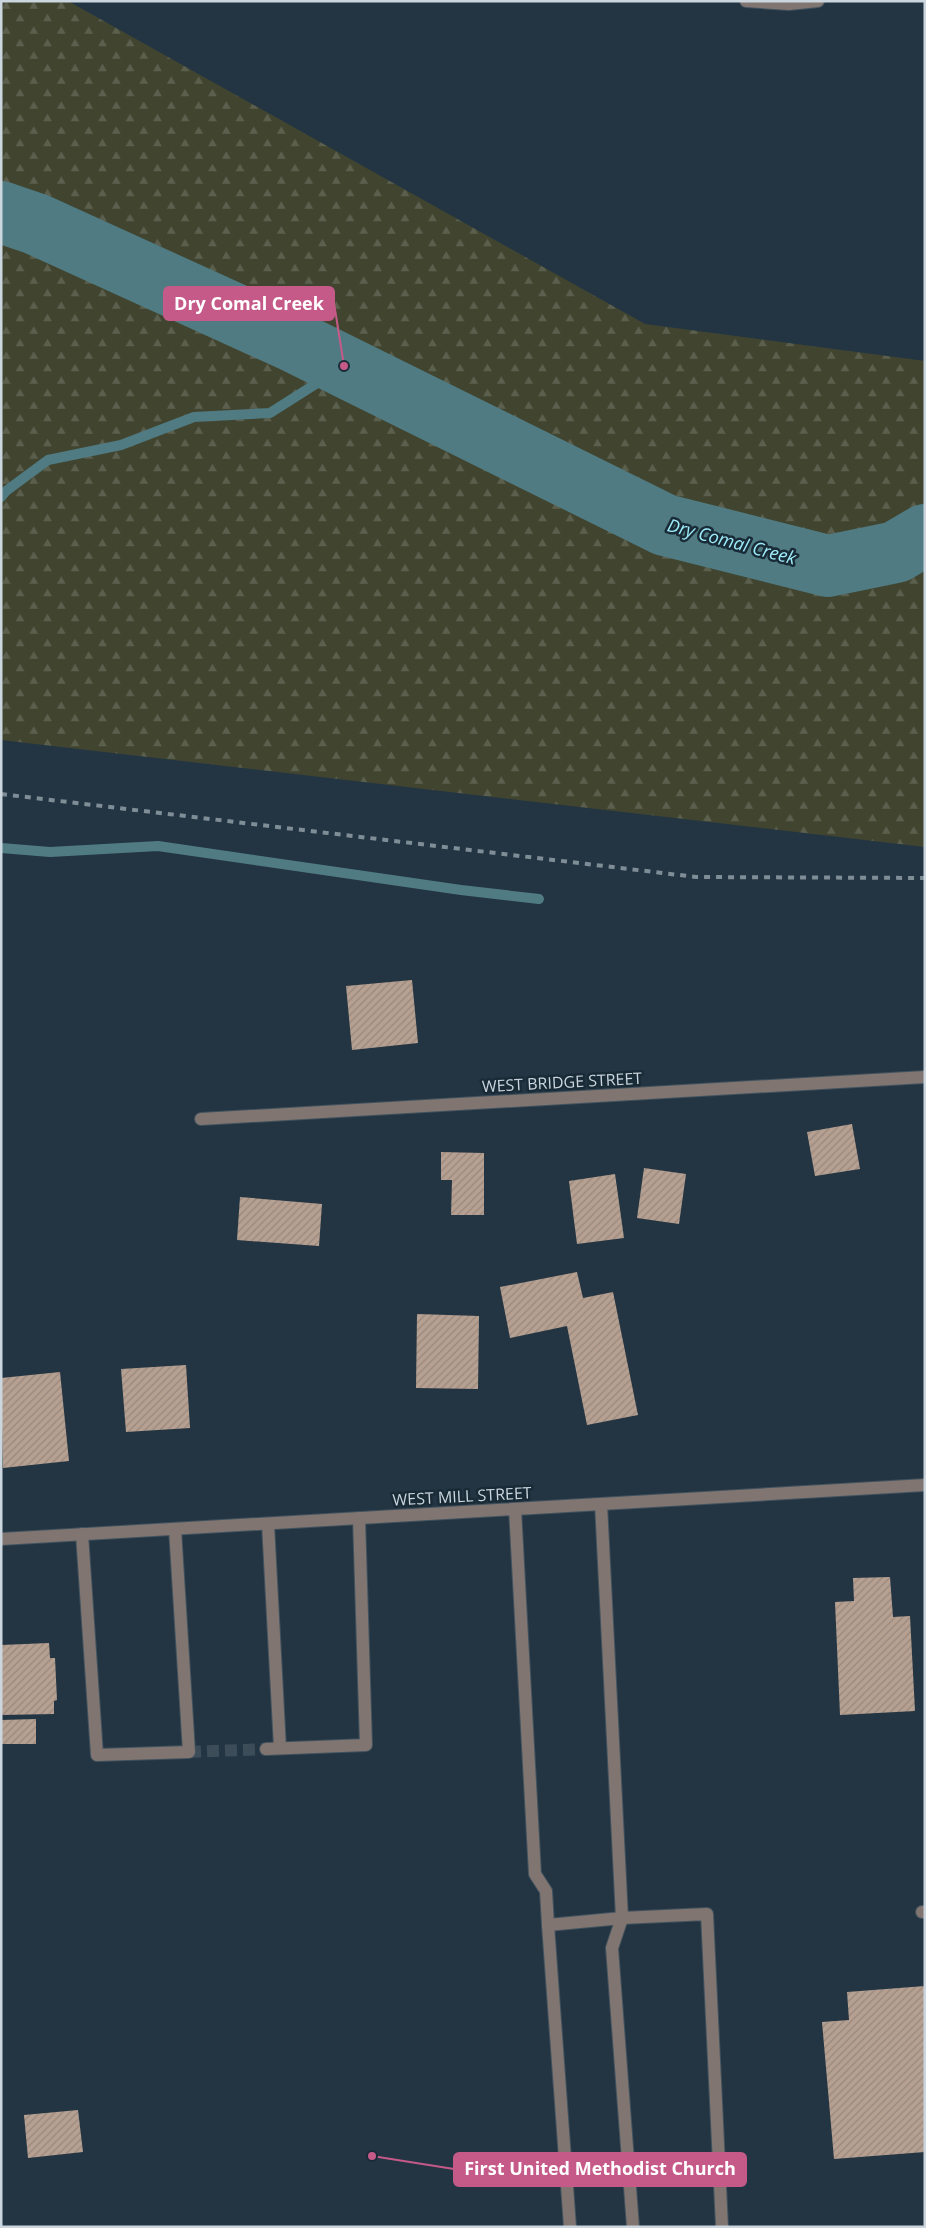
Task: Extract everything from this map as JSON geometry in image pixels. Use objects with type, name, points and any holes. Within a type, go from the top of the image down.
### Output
[{"type":"street","points":[[746,1],[789,4],[818,1]]},
{"type":"street","name":"WEST BRIDGE STREET","points":[[201,1119],[925,1077]]},
{"type":"street","name":"WEST MILL STREET","points":[[1,1539],[925,1485]]},
{"type":"street","points":[[601,1504],[622,1918],[612,1948],[633,2227]]},
{"type":"street","points":[[515,1509],[535,1874],[546,1890],[570,2227]]},
{"type":"street","points":[[266,1749],[366,1745],[359,1518]]},
{"type":"street","points":[[268,1524],[280,1748]]},
{"type":"street","points":[[82,1534],[97,1755],[189,1752],[175,1529]]},
{"type":"street","points":[[548,1925],[622,1918],[707,1914],[722,2227]]},
{"type":"green space","points":[[1,1],[68,1],[645,324],[925,361],[925,847],[1,740]]},
{"type":"building","points":[[412,980],[418,1043],[352,1050],[346,986]]},
{"type":"building","points":[[852,1124],[860,1169],[815,1176],[807,1132]]},
{"type":"building","points":[[441,1152],[484,1153],[484,1215],[451,1215],[452,1180],[441,1180]]},
{"type":"building","points":[[644,1168],[686,1174],[679,1224],[637,1218]]},
{"type":"building","points":[[615,1174],[624,1238],[577,1244],[569,1181]]},
{"type":"building","points":[[240,1197],[322,1204],[319,1246],[237,1240]]},
{"type":"building","points":[[577,1272],[583,1298],[613,1292],[638,1415],[587,1425],[567,1326],[510,1338],[500,1287]]},
{"type":"building","points":[[417,1314],[479,1316],[478,1389],[416,1388]]},
{"type":"building","points":[[186,1365],[190,1428],[126,1432],[121,1369]]},
{"type":"building","points":[[60,1372],[69,1461],[3,1468],[1,1378]]},
{"type":"building","points":[[890,1577],[893,1617],[910,1616],[915,1711],[840,1715],[835,1602],[854,1601],[853,1578]]},
{"type":"building","points":[[49,1643],[50,1658],[55,1658],[57,1700],[54,1701],[54,1714],[1,1715],[1,1645]]},
{"type":"building","points":[[36,1719],[36,1744],[1,1744],[1,1720]]},
{"type":"building","points":[[925,1986],[925,2152],[834,2159],[822,2022],[849,2020],[847,1992]]},
{"type":"building","points":[[78,2110],[83,2152],[28,2158],[24,2115]]},
{"type":"waterway","name":"Dry Comal Creek","points":[[1,212],[36,224],[291,340],[665,525],[828,566],[896,552],[925,535]]},
{"type":"waterway","points":[[1,497],[6,491],[48,460],[121,445],[194,417],[270,413],[344,366]]},
{"type":"waterway","points":[[1,848],[50,852],[158,846],[461,890],[539,899]]},
{"type":"tunnel","points":[[189,1752],[266,1749]]},
{"type":"railway","points":[[1,794],[696,877],[925,878]]},
{"type":"place","name":"Dry Comal Creek","points":[[344,366]]},
{"type":"place","name":"First United Methodist Church","points":[[372,2156]]}]
